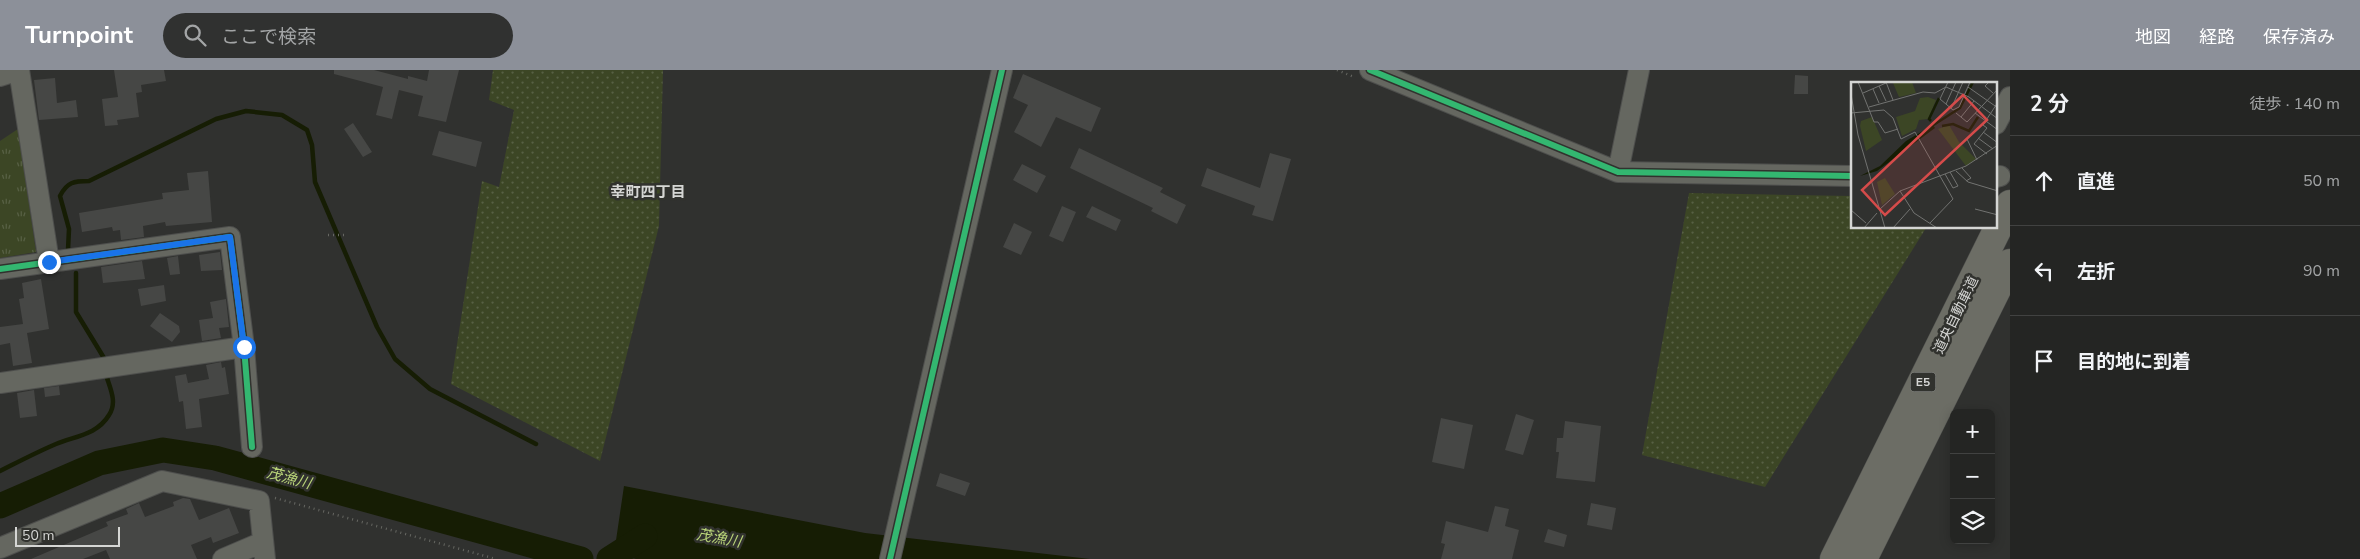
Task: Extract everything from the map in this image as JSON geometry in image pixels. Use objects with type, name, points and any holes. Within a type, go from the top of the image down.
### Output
[{"type":"highway","name":"道央自動車道","points":[[1998,228],[2010,204]]},
{"type":"highway","name":"道央自動車道","points":[[1834,559],[1998,229]]},
{"type":"highway","name":"道央自動車道","points":[[1863,559],[2010,263]]},
{"type":"street","points":[[0,76],[19,70],[49,262]]},
{"type":"street","points":[[890,559],[1002,70]]},
{"type":"street","points":[[1370,70],[1618,172],[1851,176]]},
{"type":"street","points":[[1618,172],[1639,70]]},
{"type":"street","points":[[1998,120],[2010,97]]},
{"type":"street","points":[[0,269],[230,237],[244,347],[252,447]]},
{"type":"street","points":[[0,383],[244,347]]},
{"type":"street","points":[[0,548],[162,481],[259,501],[264,551],[223,559]]},
{"type":"path","points":[[328,235],[346,235]]},
{"type":"green space","points":[[493,70],[663,70],[659,226],[600,461],[451,384],[482,181],[499,187],[514,110],[489,100]]},
{"type":"green space","points":[[18,129],[36,252],[0,258],[0,141]]},
{"type":"green space","points":[[1689,193],[1851,196],[1851,229],[1925,229],[1765,487],[1642,455]]},
{"type":"water","points":[[624,486],[865,533],[1090,559],[636,559],[614,554]]},
{"type":"building","points":[[114,70],[164,70],[166,81],[141,85],[142,92],[136,93],[139,117],[117,120],[118,125],[105,126],[102,99],[118,97]]},
{"type":"building","points":[[334,70],[374,70],[408,79],[408,76],[427,81],[429,70],[459,70],[446,122],[418,116],[423,96],[399,90],[392,119],[376,115],[383,87],[334,74]]},
{"type":"building","points":[[1023,74],[1101,108],[1091,132],[1056,117],[1041,147],[1014,132],[1028,105],[1013,98]]},
{"type":"building","points":[[1795,75],[1808,76],[1808,94],[1794,94]]},
{"type":"building","points":[[55,78],[57,103],[76,100],[78,117],[39,120],[34,80]]},
{"type":"building","points":[[353,123],[372,152],[363,157],[344,129]]},
{"type":"building","points":[[439,131],[482,142],[476,167],[432,155]]},
{"type":"building","points":[[1079,148],[1163,188],[1160,192],[1186,205],[1177,224],[1151,211],[1153,208],[1070,168]]},
{"type":"building","points":[[1270,153],[1291,159],[1273,221],[1252,215],[1255,206],[1201,186],[1207,168],[1260,188]]},
{"type":"building","points":[[1022,164],[1046,176],[1037,193],[1013,180]]},
{"type":"building","points":[[208,171],[212,222],[166,226],[165,222],[143,226],[144,237],[121,240],[120,230],[113,231],[112,227],[82,232],[79,213],[163,199],[162,193],[189,190],[187,173]]},
{"type":"building","points":[[1062,206],[1076,212],[1063,242],[1049,236]]},
{"type":"building","points":[[1092,206],[1121,220],[1116,231],[1086,217]]},
{"type":"building","points":[[1014,223],[1032,232],[1021,255],[1003,247]]},
{"type":"building","points":[[220,252],[222,270],[201,271],[199,255]]},
{"type":"building","points":[[178,256],[180,274],[170,275],[167,258]]},
{"type":"building","points":[[142,261],[145,279],[103,283],[101,267]]},
{"type":"building","points":[[41,279],[49,329],[27,333],[32,363],[13,366],[10,343],[0,345],[0,327],[23,324],[19,299],[24,298],[22,283]]},
{"type":"building","points":[[164,285],[166,301],[141,306],[138,289]]},
{"type":"building","points":[[226,299],[229,327],[219,328],[221,338],[202,341],[199,320],[213,318],[210,302]]},
{"type":"building","points":[[160,313],[179,326],[180,332],[172,342],[150,326]]},
{"type":"building","points":[[221,362],[222,368],[225,367],[229,394],[199,399],[202,427],[186,429],[183,401],[179,402],[175,376],[186,374],[188,383],[209,379],[206,365]]},
{"type":"building","points":[[59,386],[60,395],[45,397],[44,388]]},
{"type":"building","points":[[34,390],[37,416],[20,418],[17,393]]},
{"type":"building","points":[[1516,414],[1534,420],[1523,455],[1505,450]]},
{"type":"building","points":[[1441,418],[1473,425],[1464,469],[1432,462]]},
{"type":"building","points":[[1565,421],[1601,426],[1595,482],[1556,478],[1559,452],[1556,452],[1557,438],[1563,438]]},
{"type":"building","points":[[940,473],[970,483],[965,496],[936,486]]},
{"type":"building","points":[[183,498],[190,499],[199,520],[229,508],[239,533],[213,543],[211,537],[191,545],[197,559],[110,559],[106,550],[83,559],[31,559],[108,526],[106,522],[128,514],[126,509],[139,503],[145,517],[174,506],[173,502]]},
{"type":"building","points":[[1591,503],[1616,508],[1612,530],[1587,525]]},
{"type":"building","points":[[1495,506],[1509,509],[1505,526],[1519,530],[1512,559],[1441,559],[1445,544],[1441,543],[1446,521],[1488,532]]},
{"type":"building","points":[[1548,529],[1567,535],[1564,547],[1544,542]]},
{"type":"waterway","points":[[68,250],[69,229],[60,196],[68,185],[75,182],[89,181],[216,119],[246,111],[282,115],[307,130],[312,145],[315,182],[377,327],[395,359],[430,389],[536,444]]},
{"type":"waterway","points":[[76,273],[76,312],[104,358]]},
{"type":"waterway","points":[[0,471],[49,447],[92,431],[104,422],[113,406],[107,378]]},
{"type":"waterway","name":"茂漁川","points":[[0,506],[99,463],[163,450],[215,458],[581,559]]},
{"type":"waterway","name":"茂漁川","points":[[609,559],[645,536]]},
{"type":"cycle path","points":[[890,559],[1002,70]]},
{"type":"cycle path","points":[[1370,70],[1618,172],[1851,176]]},
{"type":"cycle path","points":[[0,269],[230,237],[244,347],[252,447]]},
{"type":"district","name":"幸町四丁目","points":[[648,192]]},
{"type":"route","points":[[49,262],[230,237],[244,347]]}]
